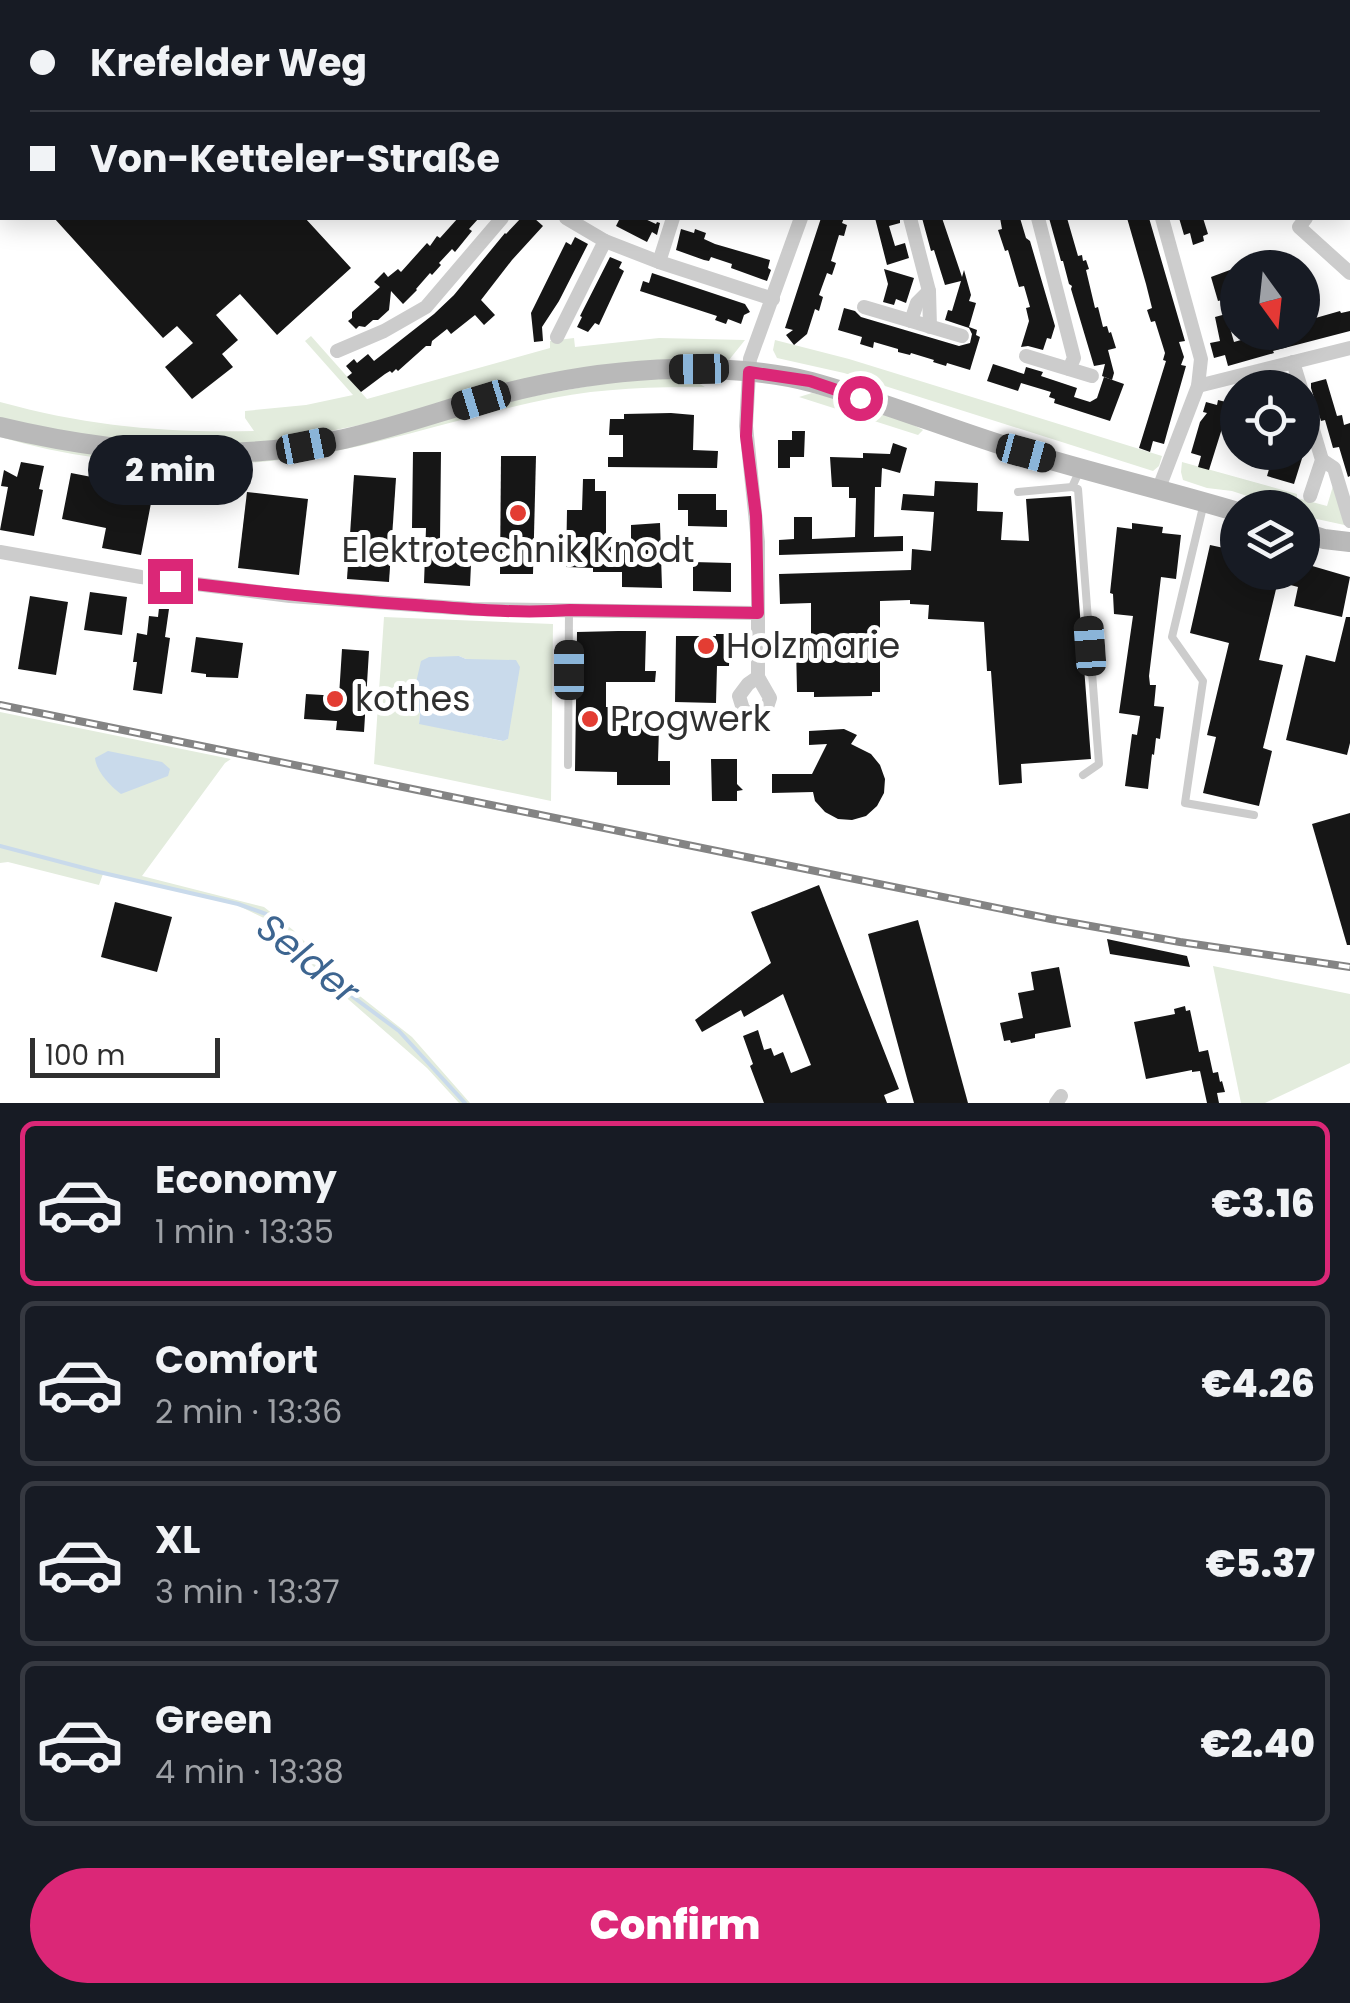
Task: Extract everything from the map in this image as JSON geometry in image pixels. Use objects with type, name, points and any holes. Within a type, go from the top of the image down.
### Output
[{"type":"street","points":[[337,351],[426,307],[500,220]]},
{"type":"street","points":[[569,220],[605,241],[773,299]]},
{"type":"street","points":[[660,262],[673,220]]},
{"type":"street","points":[[758,677],[756,516],[746,436],[750,358],[800,220]]},
{"type":"street","points":[[911,220],[929,291],[930,326]]},
{"type":"street","points":[[1039,220],[1069,337],[1058,349],[1062,367]]},
{"type":"street","points":[[1159,488],[1198,386],[1201,359],[1163,220]]},
{"type":"street","points":[[1304,220],[1299,227],[1350,273]]},
{"type":"street","points":[[557,337],[605,241]]},
{"type":"street","points":[[911,321],[917,302],[929,291]]},
{"type":"street","points":[[864,308],[962,336]]},
{"type":"street","points":[[1198,386],[1350,348]]},
{"type":"street","points":[[1026,356],[1092,376]]},
{"type":"street","points":[[1293,362],[1296,370]]},
{"type":"street","points":[[0,427],[53,440],[128,451],[222,454],[344,439],[524,388],[604,374],[687,369],[749,372],[810,381],[1026,453],[1076,478],[1159,488],[1220,507]]},
{"type":"street","points":[[1312,490],[1322,460],[1320,453]]},
{"type":"street","points":[[1322,460],[1334,468],[1350,521]]},
{"type":"street","points":[[1320,536],[1350,542]]},
{"type":"street","points":[[0,552],[141,577],[290,596],[543,612],[758,613]]},
{"type":"street","points":[[0,566],[21,556]]},
{"type":"lane","points":[[1018,492],[1076,478],[1100,764],[1083,776]]},
{"type":"lane","points":[[1204,502],[1172,636],[1203,680],[1184,803],[1254,815]]},
{"type":"lane","points":[[568,765],[570,610]]},
{"type":"green space","points":[[311,336],[367,399],[550,348],[550,341],[574,338],[575,347],[659,338],[745,340],[729,360],[683,360],[266,444],[124,444],[0,419],[0,402],[126,426],[254,431],[245,411],[306,405],[353,395],[305,341]]},
{"type":"green space","points":[[775,340],[849,359],[1162,456],[1159,466],[1153,471],[844,373],[777,358],[773,350]]},
{"type":"green space","points":[[689,378],[705,387],[572,395],[340,450],[270,461],[193,465],[114,460],[0,437],[181,460],[622,380]]},
{"type":"green space","points":[[812,393],[883,412],[923,430],[918,435],[799,397]]},
{"type":"green space","points":[[1182,462],[1283,490],[1207,488],[1183,480]]},
{"type":"green space","points":[[1333,486],[1349,526],[1320,520],[1320,504],[1327,506]]},
{"type":"green space","points":[[384,617],[553,624],[551,801],[374,764]],"holes":[[[459,656],[466,659],[508,739],[502,741],[419,723],[420,713]]]},
{"type":"green space","points":[[0,712],[231,759],[142,876],[264,907],[293,930],[356,993],[412,1037],[470,1103],[459,1103],[427,1068],[341,993],[268,920],[237,905],[103,874],[99,885],[0,863]]},
{"type":"green space","points":[[1213,966],[1350,994],[1350,1063],[1265,1103],[1241,1103]]},
{"type":"water","points":[[459,656],[516,660],[520,667],[508,739],[419,724],[420,713],[412,700],[421,661]]},
{"type":"water","points":[[108,751],[162,762],[170,769],[168,776],[121,794],[104,778],[96,763],[95,758]]},
{"type":"building","points":[[56,220],[307,220],[351,268],[277,335],[240,294],[216,315],[238,340],[222,354],[233,367],[192,399],[165,367],[193,343],[177,326],[163,338]]},
{"type":"building","points":[[456,220],[477,220],[455,252],[452,249],[403,304],[391,291],[389,310],[378,320],[356,329],[348,321],[352,312],[380,287],[374,282],[384,272],[388,277],[398,269],[401,272],[427,243],[430,246],[437,236],[440,238]]},
{"type":"building","points":[[519,220],[536,220],[543,226],[481,300],[495,315],[484,325],[475,315],[451,334],[447,329],[398,371],[390,371],[361,392],[347,377],[352,373],[346,366],[368,354],[374,361],[434,314]]},
{"type":"building","points":[[619,220],[660,223],[657,235],[652,232],[647,242],[616,226]]},
{"type":"building","points":[[820,220],[843,220],[847,225],[844,236],[839,235],[831,261],[836,263],[832,275],[827,273],[819,295],[823,297],[819,311],[815,309],[807,334],[794,345],[786,335],[793,330],[785,328]]},
{"type":"building","points":[[876,220],[900,220],[889,226],[895,246],[905,243],[909,258],[887,265]]},
{"type":"building","points":[[923,220],[943,220],[962,277],[964,270],[969,301],[976,303],[969,327],[977,330],[980,337],[970,370],[874,342],[873,348],[860,344],[862,337],[838,330],[844,308],[861,317],[959,346],[970,343],[969,328],[945,320],[948,310],[952,311],[961,281],[945,285],[934,250],[931,251]]},
{"type":"building","points":[[1000,220],[1021,220],[1030,241],[1055,326],[1043,350],[1021,347],[1029,321],[1026,308],[1030,307],[1024,286],[1019,287],[1008,250],[1005,251],[998,230],[1002,229]]},
{"type":"building","points":[[1050,220],[1068,220],[1078,256],[1086,260],[1095,308],[1098,307],[1103,327],[1111,332],[1116,348],[1108,350],[1112,380],[1102,376],[1105,364],[1094,366]]},
{"type":"building","points":[[1128,220],[1150,220],[1185,341],[1179,342],[1184,357],[1181,365],[1186,366],[1164,444],[1153,441],[1150,452],[1139,448],[1166,361],[1155,321],[1151,322],[1147,310],[1152,308]]},
{"type":"building","points":[[1180,220],[1204,220],[1208,234],[1203,236],[1204,241],[1193,245],[1190,233],[1184,235]]},
{"type":"building","points":[[681,229],[694,233],[695,229],[706,233],[704,239],[715,244],[770,260],[767,281],[731,268],[732,264],[676,250]]},
{"type":"building","points":[[575,237],[588,244],[542,327],[543,341],[534,342],[531,313],[566,242],[571,245]]},
{"type":"building","points":[[610,257],[622,262],[619,268],[624,271],[599,325],[595,323],[588,332],[577,327],[580,316]]},
{"type":"building","points":[[884,269],[914,278],[906,303],[896,299],[894,305],[883,302],[888,284]]},
{"type":"building","points":[[652,273],[745,304],[750,312],[741,324],[728,319],[726,324],[715,320],[717,316],[640,291],[643,281],[649,283]]},
{"type":"building","points":[[1220,274],[1220,300],[1218,301],[1211,277]]},
{"type":"building","points":[[1350,311],[1350,331],[1320,339],[1320,317]]},
{"type":"building","points":[[1220,316],[1220,341],[1215,317]]},
{"type":"building","points":[[1220,341],[1220,350],[1277,350],[1228,366],[1225,355],[1214,358],[1210,343]]},
{"type":"building","points":[[993,364],[1024,374],[1026,367],[1043,372],[1041,376],[1077,388],[1074,397],[1090,402],[1097,398],[1104,377],[1124,384],[1110,421],[1054,403],[1055,399],[1049,397],[1051,392],[1021,383],[1018,391],[987,381]]},
{"type":"building","points":[[1326,379],[1337,416],[1342,415],[1344,425],[1350,423],[1348,477],[1339,447],[1333,448],[1325,420],[1320,418],[1320,381]]},
{"type":"building","points":[[1220,400],[1220,435],[1209,470],[1198,467],[1201,456],[1191,453],[1200,422],[1207,413],[1203,412],[1206,402],[1217,405]]},
{"type":"building","points":[[624,414],[694,415],[693,450],[718,451],[717,468],[608,467],[608,457],[623,457],[623,435],[609,435],[610,419],[624,419]]},
{"type":"building","points":[[792,431],[805,431],[804,457],[790,457],[790,468],[778,468],[778,440],[792,440]]},
{"type":"building","points":[[893,443],[907,448],[900,473],[882,468],[881,487],[875,487],[874,537],[903,536],[903,551],[779,555],[779,540],[794,539],[794,517],[812,517],[812,539],[855,537],[856,498],[849,498],[849,487],[832,487],[830,457],[890,454]]},
{"type":"building","points":[[413,452],[441,452],[440,541],[472,542],[470,586],[424,583],[426,528],[412,528]]},
{"type":"building","points":[[501,456],[536,456],[533,574],[500,574]]},
{"type":"building","points":[[21,462],[44,466],[34,536],[0,530],[8,487],[1,486],[4,470],[17,477]]},
{"type":"building","points":[[1269,470],[1298,470],[1294,484],[1267,476]]},
{"type":"building","points":[[71,473],[102,479],[100,488],[152,498],[141,555],[102,548],[106,528],[62,519]]},
{"type":"building","points":[[354,475],[396,478],[389,582],[347,579]]},
{"type":"building","points":[[583,479],[595,479],[595,491],[606,491],[606,543],[631,544],[631,525],[660,523],[662,588],[622,587],[622,572],[566,567],[567,510],[582,510]]},
{"type":"building","points":[[935,481],[978,483],[977,511],[1003,512],[1001,540],[1029,541],[1026,499],[1071,496],[1091,759],[1021,764],[1022,783],[999,785],[984,622],[928,619],[929,605],[910,604],[910,600],[880,601],[880,692],[872,692],[872,696],[814,697],[814,692],[797,692],[796,644],[811,644],[811,603],[780,604],[779,574],[911,570],[912,549],[931,551],[934,512],[901,510],[903,494],[934,496]]},
{"type":"building","points":[[247,492],[308,499],[299,575],[238,568]]},
{"type":"building","points":[[678,494],[716,494],[716,510],[727,510],[727,527],[688,526],[688,510],[678,510]]},
{"type":"building","points":[[1132,523],[1163,527],[1162,533],[1181,535],[1176,579],[1161,577],[1149,676],[1150,685],[1156,685],[1154,706],[1164,707],[1148,789],[1125,786],[1132,734],[1137,735],[1140,716],[1119,713],[1133,616],[1114,614],[1110,593],[1117,527],[1132,529]]},
{"type":"building","points":[[1210,545],[1220,547],[1220,590],[1276,590],[1259,660],[1283,665],[1263,748],[1272,751],[1259,806],[1203,793],[1216,737],[1207,735],[1229,643],[1190,633]]},
{"type":"building","points":[[693,562],[731,563],[731,592],[693,591]]},
{"type":"building","points":[[1320,568],[1350,577],[1342,617],[1294,606],[1297,590],[1320,590]]},
{"type":"building","points":[[90,592],[127,597],[122,635],[84,630]]},
{"type":"building","points":[[30,596],[68,602],[56,675],[18,669]]},
{"type":"building","points":[[159,608],[169,609],[165,637],[170,638],[162,694],[133,690],[137,633],[147,635],[149,616],[158,617]]},
{"type":"building","points":[[1346,617],[1350,617],[1347,755],[1286,740],[1306,655],[1335,662]]},
{"type":"building","points":[[646,631],[645,671],[656,671],[655,682],[606,682],[606,707],[623,707],[623,726],[659,727],[658,761],[670,761],[670,785],[617,785],[617,772],[575,771],[577,632]]},
{"type":"building","points":[[730,634],[729,666],[717,666],[716,703],[675,702],[676,636]]},
{"type":"building","points":[[196,637],[243,643],[238,678],[206,677],[191,672]]},
{"type":"building","points":[[342,649],[369,651],[364,732],[336,730],[337,721],[304,719],[306,694],[339,696]]},
{"type":"building","points":[[844,729],[857,735],[851,744],[871,754],[885,779],[884,793],[866,816],[838,819],[825,812],[813,792],[772,793],[772,774],[812,774],[827,744],[809,745],[809,731]]},
{"type":"building","points":[[711,759],[737,759],[737,784],[743,790],[737,791],[737,801],[712,801]]},
{"type":"building","points":[[1350,813],[1350,945],[1347,945],[1312,824]]},
{"type":"building","points":[[819,885],[899,1089],[884,1095],[887,1103],[764,1103],[743,1036],[758,1030],[764,1050],[771,1048],[774,1056],[783,1052],[791,1073],[811,1065],[783,994],[744,1017],[741,1010],[702,1032],[695,1020],[771,963],[751,912]]},
{"type":"building","points":[[115,902],[172,917],[157,972],[101,957]]},
{"type":"building","points":[[918,920],[968,1103],[914,1103],[908,1082],[868,934]]},
{"type":"building","points":[[1107,939],[1187,956],[1190,967],[1110,954]]},
{"type":"building","points":[[1059,967],[1071,1027],[1035,1034],[1035,1038],[1004,1041],[1000,1023],[1023,1018],[1018,993],[1034,990],[1031,972]]},
{"type":"building","points":[[1185,1006],[1186,1011],[1190,1010],[1199,1052],[1208,1050],[1213,1073],[1218,1072],[1222,1081],[1225,1092],[1217,1093],[1219,1103],[1207,1103],[1200,1071],[1146,1079],[1134,1022],[1175,1014],[1174,1009]]},
{"type":"waterway","name":"Selder","points":[[0,846],[266,914],[345,991],[399,1031],[465,1103]]},
{"type":"railway","points":[[0,705],[1051,919],[1350,967]]},
{"type":"place","name":"Elektrotechnik Knodt","points":[[518,513]]},
{"type":"place","name":"Holzmarie","points":[[706,646]]},
{"type":"place","name":"kothes","points":[[335,699]]},
{"type":"place","name":"Progwerk","points":[[590,719]]},
{"type":"route","points":[[170,581],[290,596],[472,609],[758,613],[756,516],[746,436],[749,372],[810,381],[860,398]]}]
